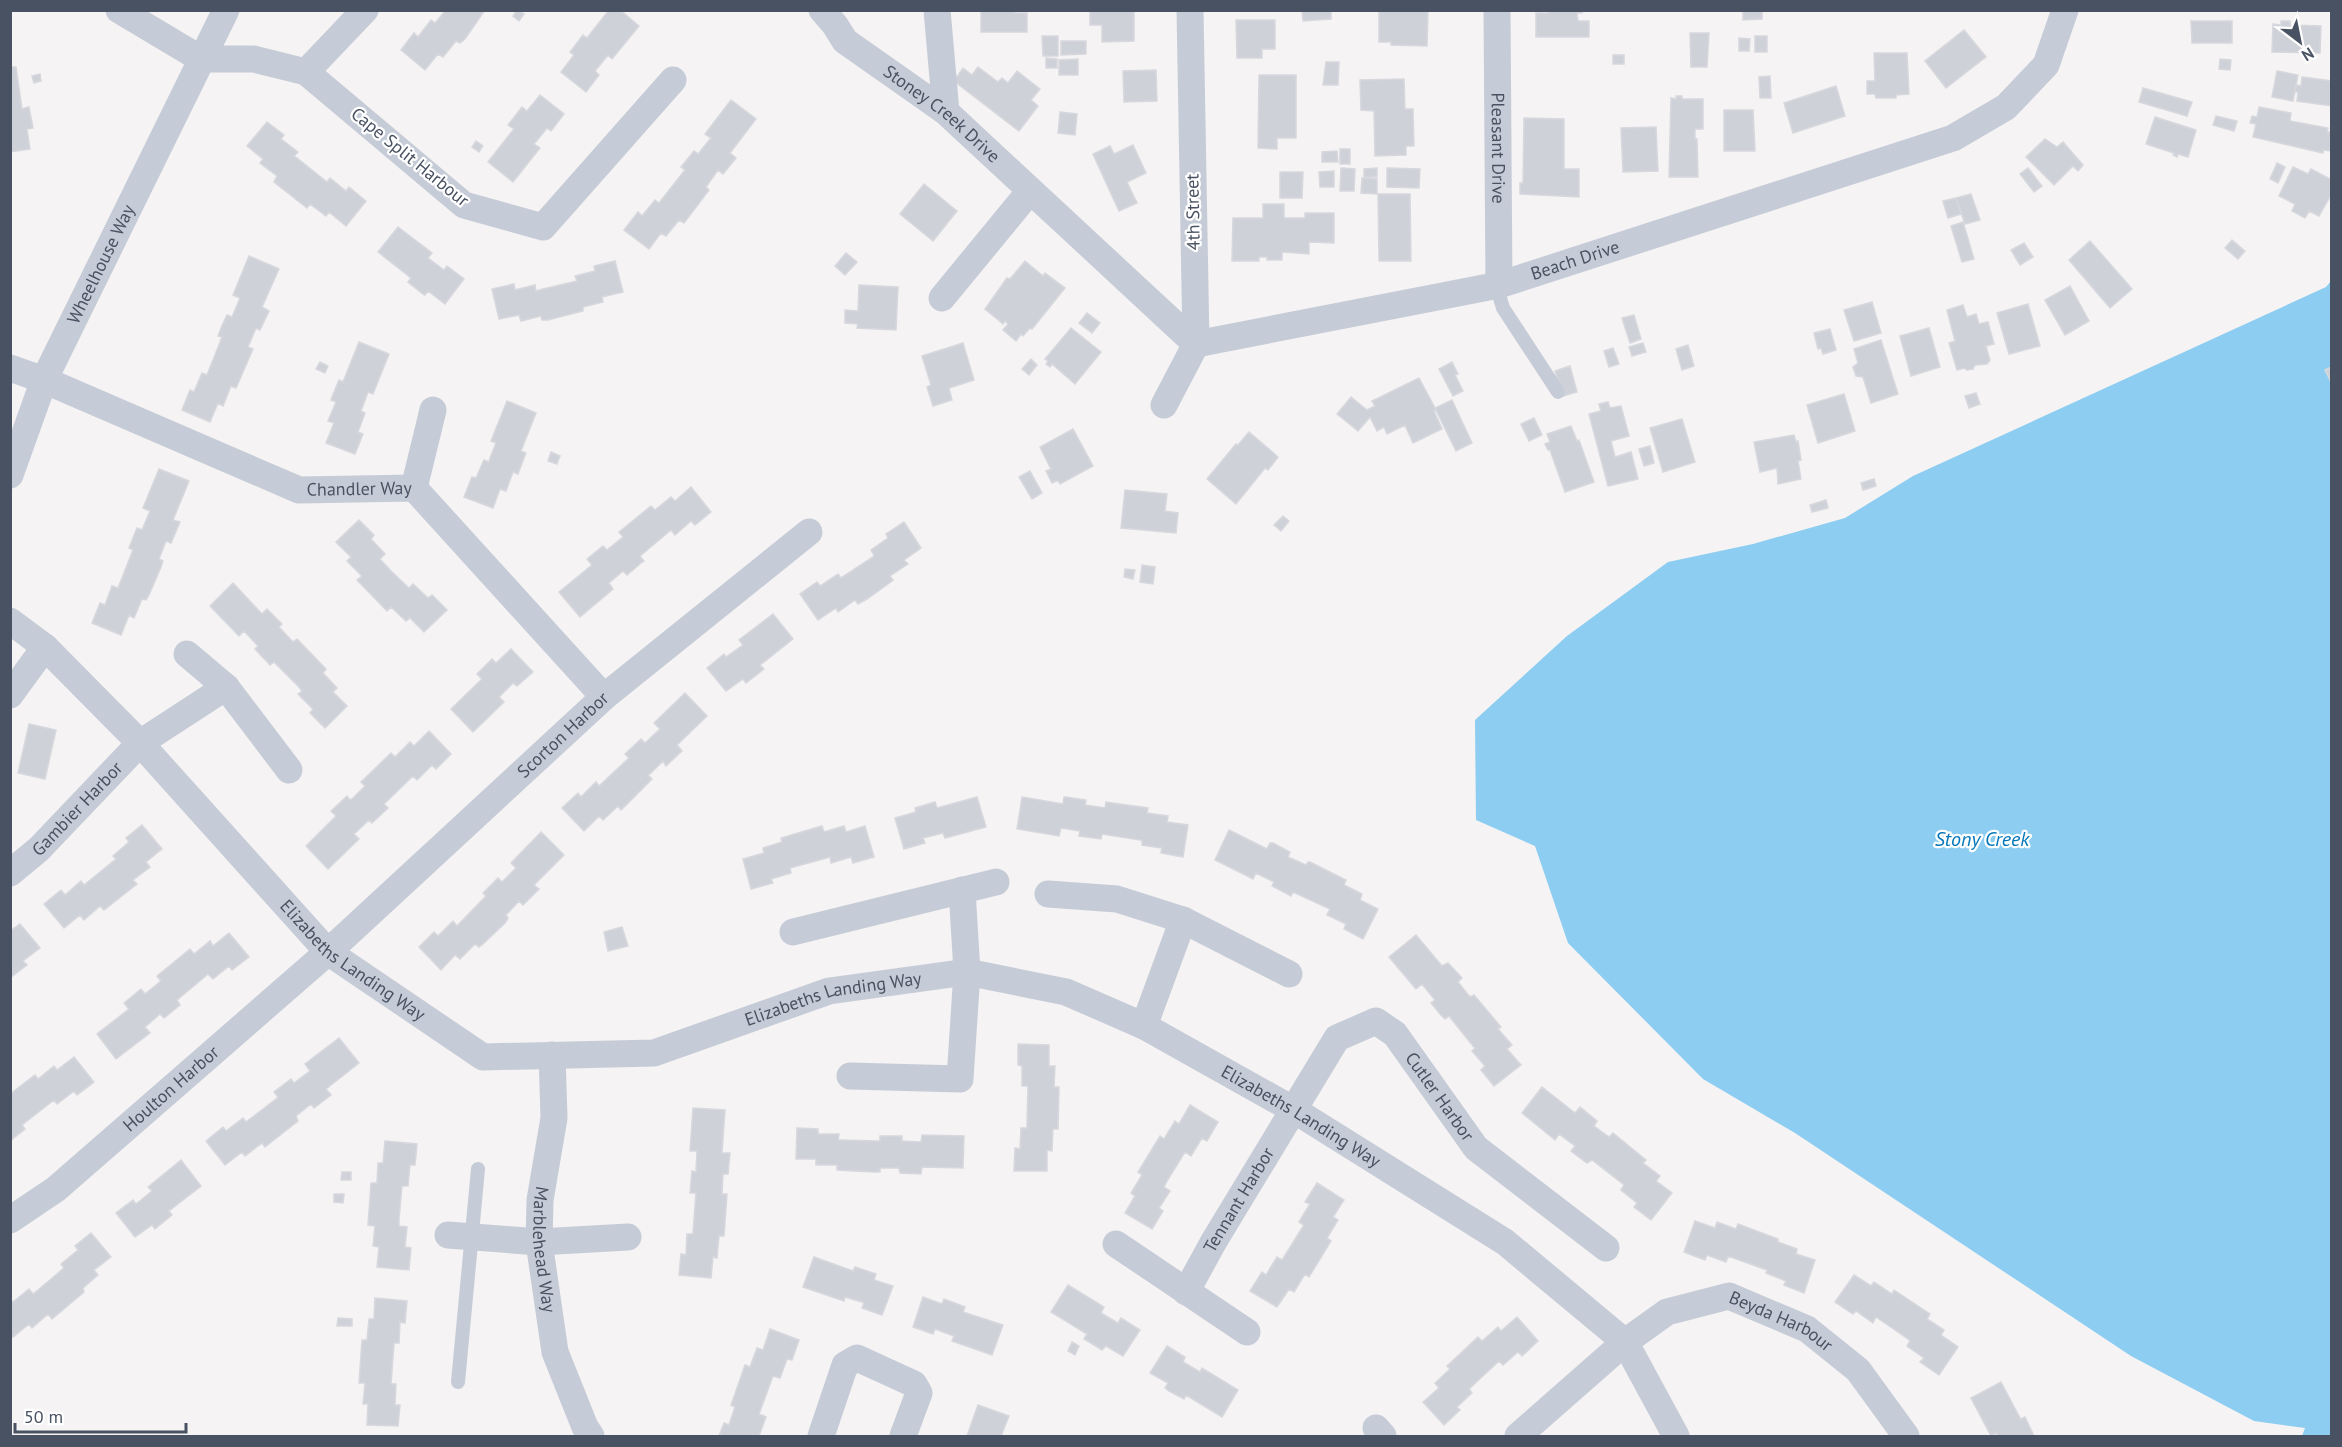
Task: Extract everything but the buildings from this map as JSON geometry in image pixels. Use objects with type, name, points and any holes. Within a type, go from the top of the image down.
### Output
[{"type":"street","points":[[119,10],[201,59]]},
{"type":"street","name":"Wheelhouse Way","points":[[10,475],[44,380],[226,10]]},
{"type":"street","points":[[306,72],[365,10]]},
{"type":"street","name":"Stoney Creek Drive","points":[[822,10],[845,41],[946,112],[1196,344]]},
{"type":"street","points":[[937,10],[946,112]]},
{"type":"street","name":"4th Street","points":[[1164,405],[1196,344],[1190,10]]},
{"type":"street","name":"Pleasant Drive","points":[[1497,10],[1498,285]]},
{"type":"street","name":"Beach Drive","points":[[1196,344],[1498,285],[1953,138],[2006,107],[2046,65],[2065,10]]},
{"type":"street","name":"Cape Split Harbour","points":[[201,59],[254,59],[306,72],[464,205],[543,227],[673,80]]},
{"type":"street","points":[[942,298],[1030,191]]},
{"type":"street","name":"Chandler Way","points":[[10,368],[44,380],[299,490],[414,488],[604,697]]},
{"type":"street","points":[[414,488],[433,410]]},
{"type":"street","name":"Scorton Harbor","points":[[328,952],[604,697],[809,531]]},
{"type":"street","name":"Elizabeths Landing Way","points":[[10,621],[45,647],[140,743],[328,952],[483,1057],[654,1053],[829,991],[967,972],[1066,992],[1144,1026],[1294,1110],[1505,1242],[1625,1342],[1676,1437]]},
{"type":"street","points":[[10,695],[45,647]]},
{"type":"street","points":[[187,654],[226,687],[288,770]]},
{"type":"street","name":"Gambier Harbor","points":[[10,873],[39,849],[140,743],[226,687]]},
{"type":"street","points":[[793,932],[996,882]]},
{"type":"street","points":[[850,1077],[960,1079],[967,972],[962,890]]},
{"type":"street","points":[[1048,894],[1117,899],[1183,920],[1289,974]]},
{"type":"street","points":[[1144,1026],[1183,920]]},
{"type":"street","name":"Houlton Harbor","points":[[10,1220],[56,1189],[328,952]]},
{"type":"street","name":"Cutler Harbor","points":[[1294,1110],[1337,1038],[1376,1021],[1395,1034],[1476,1148],[1606,1248]]},
{"type":"street","name":"Marblehead Way","points":[[552,1055],[554,1118],[540,1200],[539,1242],[555,1352],[591,1437]]},
{"type":"street","name":"Tennant Harbor","points":[[1186,1292],[1214,1241],[1294,1110]]},
{"type":"street","points":[[461,1236],[539,1242],[628,1237]]},
{"type":"street","points":[[1116,1244],[1247,1332]]},
{"type":"street","name":"Beyda Harbour","points":[[1518,1437],[1625,1342],[1666,1312],[1729,1296],[1807,1329],[1858,1370],[1906,1437]]},
{"type":"street","points":[[821,1437],[845,1365],[857,1359],[914,1384],[919,1393],[903,1437]]},
{"type":"lane","points":[[1498,285],[1503,308],[1558,392]]},
{"type":"lane","points":[[458,1382],[461,1236],[478,1169]]},
{"type":"water","name":"Stony Creek","points":[[2331,281],[2331,1436],[2302,1436],[2305,1428],[2254,1421],[2131,1356],[1795,1133],[1703,1079],[1568,943],[1535,846],[1476,820],[1475,720],[1567,636],[1668,562],[1753,544],[1845,518],[1913,476],[2326,287]]}]
